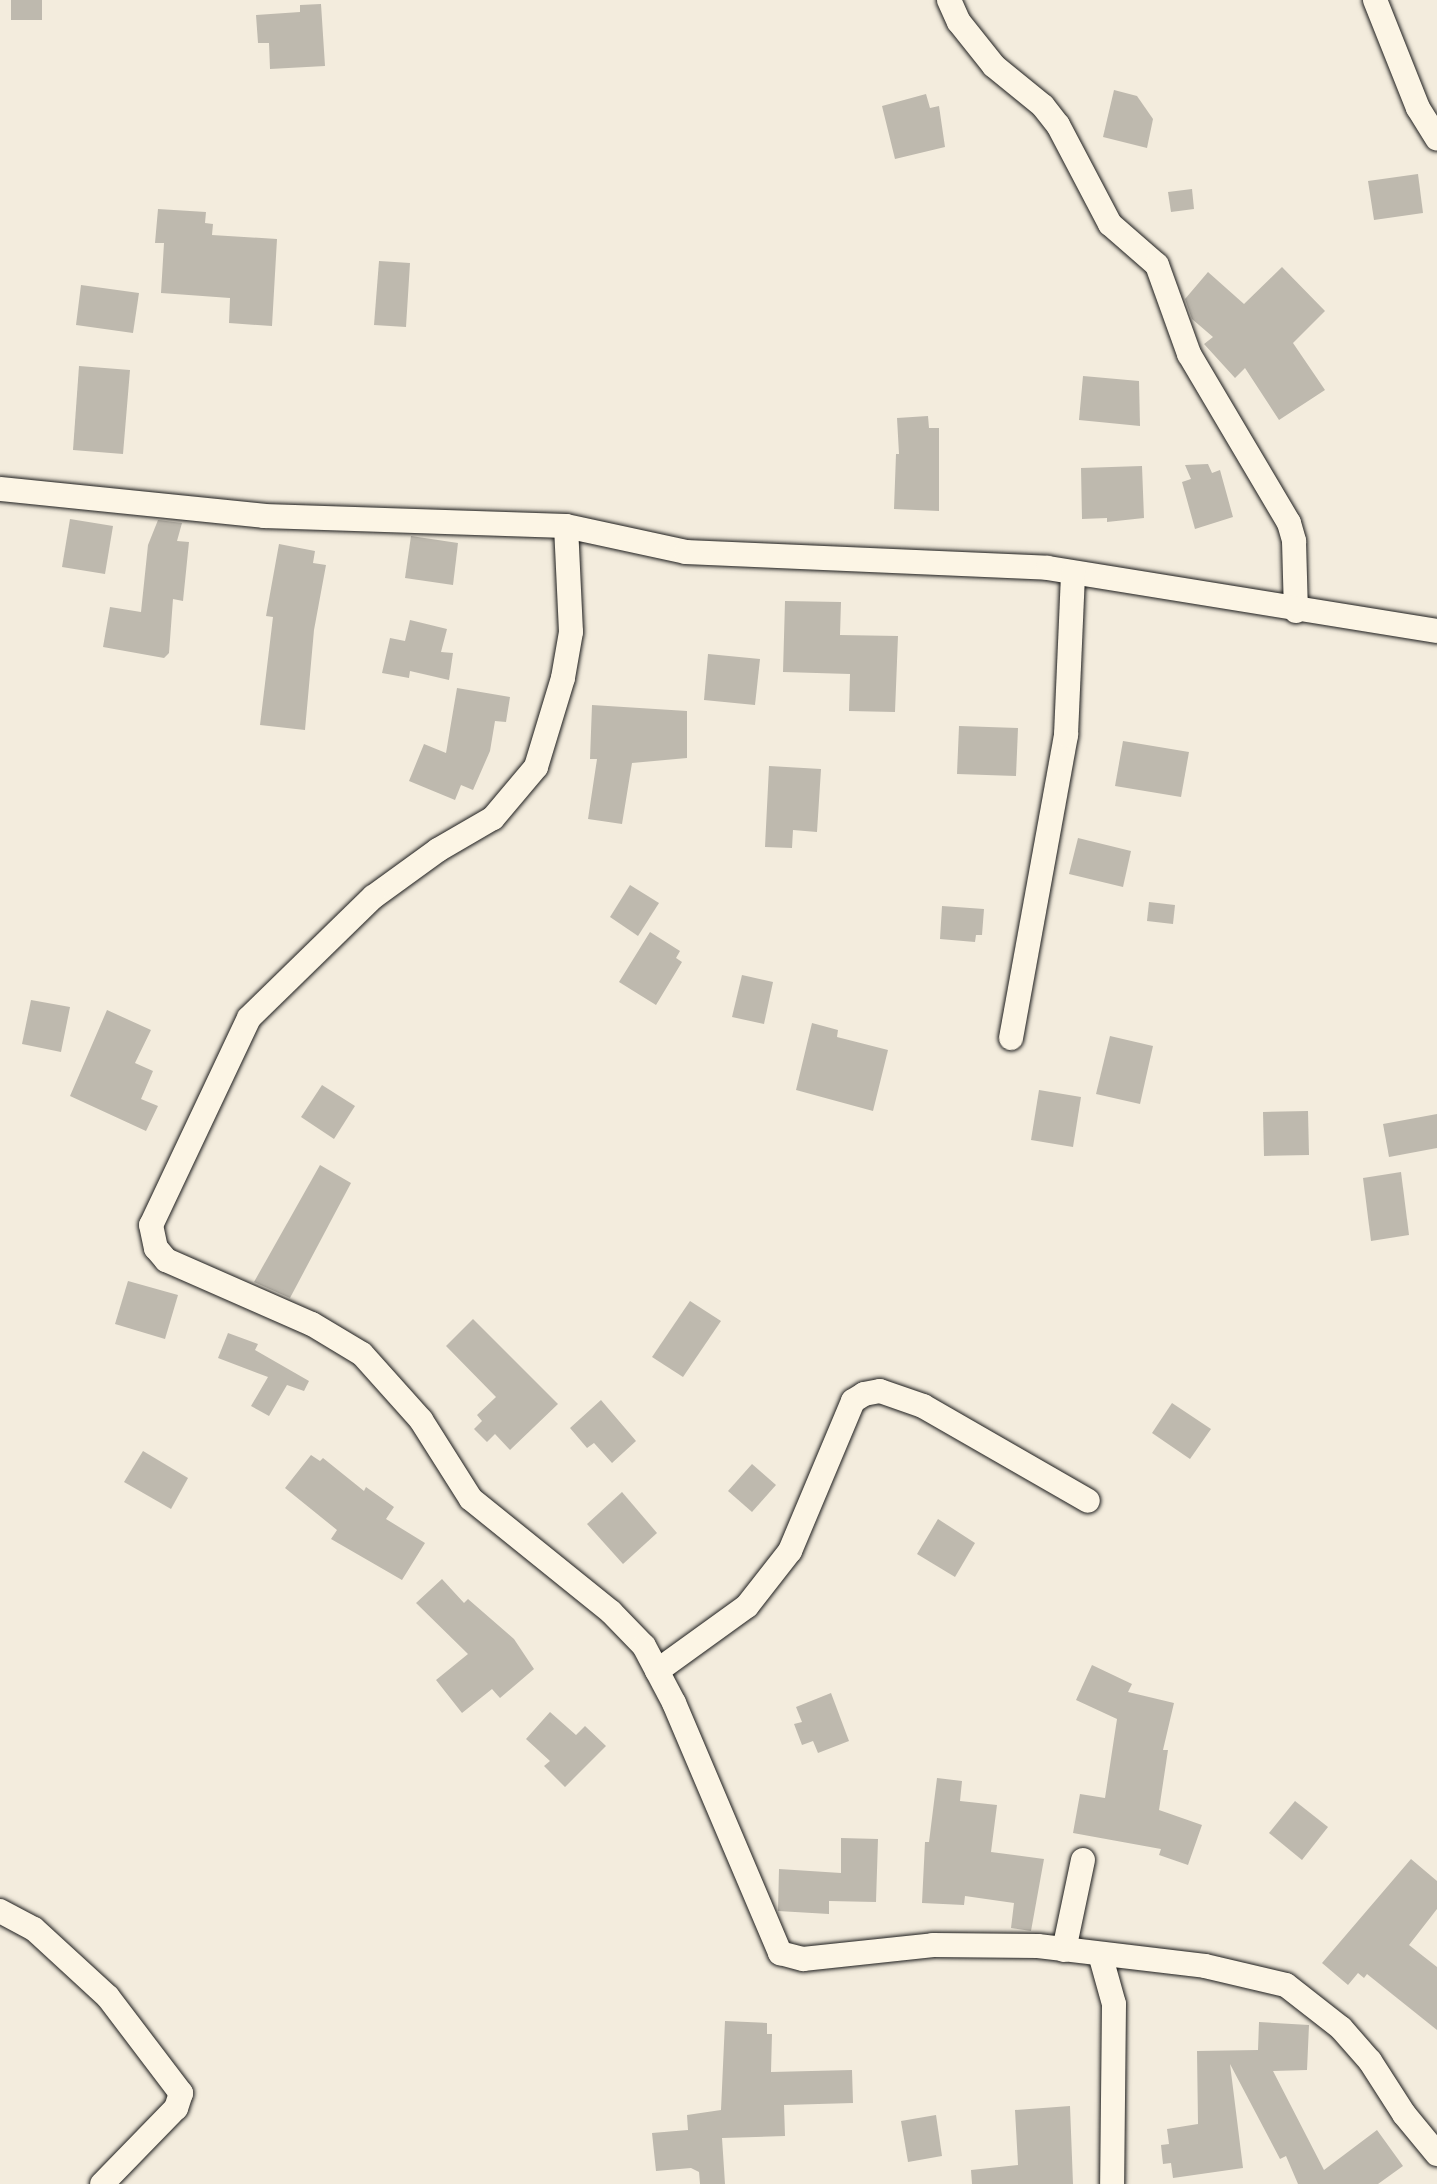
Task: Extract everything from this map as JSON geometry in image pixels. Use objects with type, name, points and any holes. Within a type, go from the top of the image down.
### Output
[{"type":"street","points":[[948,0],[959,22],[986,57],[1058,125],[1110,224],[1157,265],[1189,354],[1289,523],[1294,541],[1296,611]]},
{"type":"street","points":[[1375,0],[1418,108],[1437,139]]},
{"type":"street","points":[[0,489],[264,516],[566,526],[686,552],[1073,573],[1296,611],[1437,631]]},
{"type":"street","points":[[566,526],[571,632],[563,678],[536,767],[493,818],[438,850],[373,897],[249,1018],[151,1225],[156,1248],[166,1260],[312,1324],[362,1354],[421,1420],[471,1499],[611,1612],[644,1646],[780,1954],[803,1959],[933,1945],[1064,1950],[1205,1966],[1286,1985],[1341,2028],[1363,2053],[1437,2154]]},
{"type":"street","points":[[1011,1038],[1066,735],[1073,573]]},
{"type":"street","points":[[657,1671],[747,1606],[790,1551],[853,1401],[864,1394],[880,1391],[923,1406],[1088,1501]]},
{"type":"street","points":[[1064,1950],[1083,1860]]},
{"type":"street","points":[[0,1910],[34,1929],[108,1997],[181,2093],[176,2108],[102,2184]]},
{"type":"street","points":[[1100,1954],[1114,2004],[1112,2184]]},
{"type":"building","points":[[11,0],[42,0],[42,20],[11,20]]},
{"type":"building","points":[[321,4],[325,66],[270,69],[269,43],[258,43],[256,15],[300,12],[300,5]]},
{"type":"building","points":[[1114,90],[1137,96],[1153,119],[1147,148],[1103,137]]},
{"type":"building","points":[[926,94],[930,108],[939,106],[945,147],[895,159],[882,106]]},
{"type":"building","points":[[1418,174],[1423,213],[1374,220],[1368,181]]},
{"type":"building","points":[[1192,189],[1194,209],[1171,212],[1168,192]]},
{"type":"building","points":[[158,209],[206,212],[205,223],[213,224],[212,235],[277,239],[272,326],[229,323],[230,298],[161,293],[164,243],[155,243]]},
{"type":"building","points":[[379,261],[410,263],[406,327],[374,325]]},
{"type":"building","points":[[1282,267],[1325,311],[1293,343],[1325,390],[1279,420],[1245,368],[1235,378],[1204,344],[1213,337],[1192,319],[1185,299],[1208,272],[1244,304]]},
{"type":"building","points":[[81,285],[139,293],[133,333],[76,325]]},
{"type":"building","points":[[79,366],[130,370],[123,454],[73,450]]},
{"type":"building","points":[[1083,376],[1139,381],[1140,426],[1079,420]]},
{"type":"building","points":[[928,416],[929,428],[939,428],[939,511],[894,509],[896,454],[899,454],[897,418]]},
{"type":"building","points":[[1208,464],[1212,473],[1220,470],[1233,517],[1195,529],[1182,482],[1191,479],[1185,465]]},
{"type":"building","points":[[1142,466],[1144,518],[1107,522],[1107,518],[1082,519],[1081,468]]},
{"type":"building","points":[[70,519],[113,526],[105,574],[62,567]]},
{"type":"building","points":[[158,520],[182,523],[177,541],[189,542],[183,601],[173,599],[169,653],[164,658],[103,647],[110,607],[141,612],[148,545]]},
{"type":"building","points":[[411,536],[458,543],[453,585],[405,578]]},
{"type":"building","points":[[279,544],[315,551],[313,563],[326,565],[314,630],[305,730],[260,725],[273,617],[266,616]]},
{"type":"building","points":[[785,601],[841,602],[840,635],[898,636],[895,712],[849,711],[850,674],[783,672]]},
{"type":"building","points":[[410,620],[447,629],[441,652],[453,653],[449,680],[410,671],[409,678],[382,673],[390,638],[405,641]]},
{"type":"building","points":[[708,654],[760,659],[755,705],[704,700]]},
{"type":"building","points":[[457,688],[510,697],[506,722],[495,721],[490,751],[473,790],[461,785],[455,800],[409,781],[424,744],[446,753]]},
{"type":"building","points":[[592,705],[687,711],[687,758],[632,763],[622,824],[588,819],[597,759],[590,759]]},
{"type":"building","points":[[959,726],[1018,728],[1016,776],[957,774]]},
{"type":"building","points":[[1123,741],[1189,752],[1181,797],[1115,786]]},
{"type":"building","points":[[769,766],[821,769],[817,832],[793,830],[792,848],[765,847]]},
{"type":"building","points":[[1078,838],[1131,851],[1123,887],[1069,874]]},
{"type":"building","points":[[630,885],[659,903],[638,936],[610,917]]},
{"type":"building","points":[[1149,902],[1175,905],[1173,924],[1147,921]]},
{"type":"building","points":[[942,906],[984,909],[982,935],[976,935],[975,942],[940,939]]},
{"type":"building","points":[[650,932],[680,951],[676,958],[682,962],[656,1005],[619,982]]},
{"type":"building","points":[[742,975],[773,982],[764,1024],[732,1017]]},
{"type":"building","points":[[31,1000],[70,1007],[61,1052],[22,1044]]},
{"type":"building","points":[[107,1010],[151,1030],[135,1063],[153,1071],[141,1099],[158,1106],[146,1131],[70,1096]]},
{"type":"building","points":[[812,1023],[838,1030],[837,1037],[888,1050],[873,1111],[796,1090]]},
{"type":"building","points":[[1110,1036],[1153,1046],[1140,1104],[1096,1094]]},
{"type":"building","points":[[322,1085],[355,1106],[334,1139],[301,1117]]},
{"type":"building","points":[[1039,1090],[1081,1097],[1073,1147],[1031,1140]]},
{"type":"building","points":[[1308,1111],[1309,1155],[1264,1156],[1263,1112]]},
{"type":"building","points":[[1437,1114],[1437,1148],[1389,1157],[1383,1124]]},
{"type":"building","points":[[320,1165],[351,1183],[290,1298],[254,1282]]},
{"type":"building","points":[[1401,1172],[1409,1235],[1371,1241],[1363,1178]]},
{"type":"building","points":[[128,1281],[178,1295],[165,1339],[115,1324]]},
{"type":"building","points":[[690,1301],[721,1321],[683,1377],[652,1357]]},
{"type":"building","points":[[473,1319],[558,1404],[510,1450],[495,1434],[487,1442],[474,1429],[482,1421],[477,1415],[496,1397],[446,1346]]},
{"type":"building","points":[[228,1333],[258,1344],[255,1350],[309,1381],[304,1391],[287,1385],[269,1416],[251,1406],[268,1377],[218,1358]]},
{"type":"building","points":[[601,1400],[636,1441],[612,1463],[594,1443],[587,1448],[570,1428]]},
{"type":"building","points":[[1172,1403],[1211,1429],[1190,1459],[1152,1433]]},
{"type":"building","points":[[143,1451],[188,1478],[171,1509],[124,1482]]},
{"type":"building","points":[[311,1455],[320,1461],[323,1458],[364,1491],[366,1487],[394,1507],[386,1519],[425,1543],[402,1580],[331,1539],[337,1530],[285,1488]]},
{"type":"building","points":[[752,1464],[776,1485],[752,1512],[728,1491]]},
{"type":"building","points":[[622,1492],[657,1533],[623,1564],[587,1524]]},
{"type":"building","points":[[938,1519],[975,1543],[955,1577],[917,1554]]},
{"type":"building","points":[[442,1579],[464,1603],[468,1599],[514,1639],[534,1669],[500,1698],[492,1689],[462,1713],[436,1680],[468,1654],[416,1603]]},
{"type":"building","points":[[1092,1665],[1132,1684],[1128,1692],[1174,1703],[1163,1750],[1168,1750],[1159,1810],[1202,1825],[1188,1865],[1159,1855],[1161,1849],[1073,1833],[1080,1794],[1105,1798],[1117,1719],[1076,1700]]},
{"type":"building","points":[[831,1693],[849,1741],[818,1753],[813,1741],[802,1745],[794,1724],[802,1722],[796,1707]]},
{"type":"building","points":[[550,1712],[576,1735],[585,1726],[606,1746],[565,1787],[544,1766],[550,1761],[526,1739]]},
{"type":"building","points":[[937,1778],[962,1781],[960,1801],[997,1805],[991,1852],[1044,1859],[1031,1931],[1011,1928],[1014,1903],[965,1896],[964,1905],[922,1903],[925,1842],[929,1842]]},
{"type":"building","points":[[1295,1801],[1328,1827],[1302,1860],[1269,1833]]},
{"type":"building","points":[[841,1838],[878,1839],[876,1902],[829,1901],[829,1914],[778,1911],[779,1869],[841,1873]]},
{"type":"building","points":[[1411,1859],[1437,1881],[1437,1909],[1409,1945],[1437,1967],[1437,2030],[1367,1974],[1364,1978],[1358,1973],[1348,1985],[1322,1963]]},
{"type":"building","points":[[725,2021],[767,2023],[767,2034],[772,2034],[771,2072],[852,2070],[853,2103],[784,2105],[785,2136],[722,2138],[725,2184],[700,2184],[699,2172],[691,2168],[656,2171],[652,2133],[688,2130],[687,2115],[721,2110]]},
{"type":"building","points":[[1259,2022],[1309,2025],[1307,2070],[1273,2071],[1324,2170],[1377,2130],[1403,2166],[1378,2184],[1298,2184],[1286,2156],[1280,2159],[1230,2064],[1243,2168],[1173,2178],[1171,2163],[1163,2164],[1161,2145],[1169,2144],[1167,2129],[1198,2124],[1197,2051],[1258,2050]]},
{"type":"building","points":[[1070,2106],[1073,2184],[972,2184],[971,2170],[1018,2165],[1015,2110]]},
{"type":"building","points":[[936,2115],[942,2156],[908,2162],[901,2121]]}]
